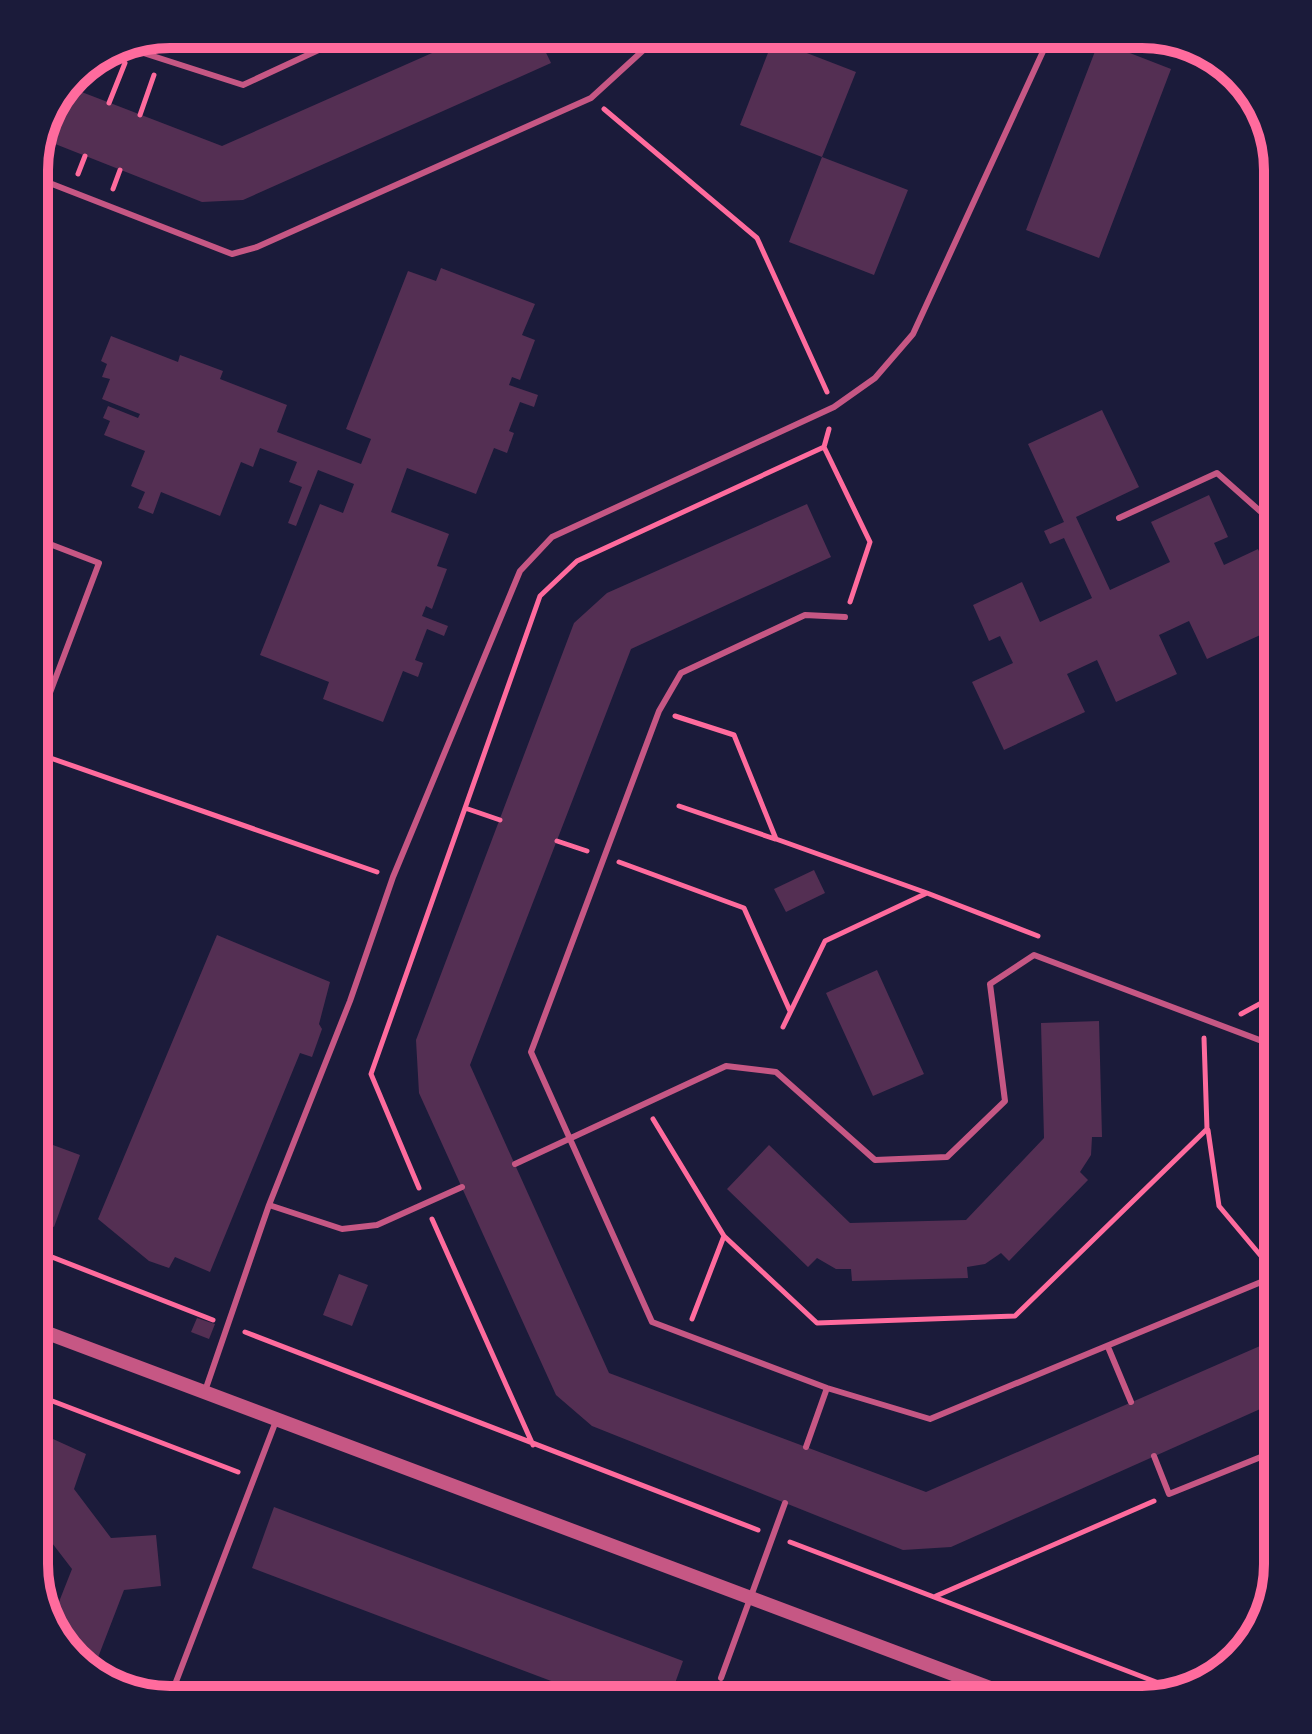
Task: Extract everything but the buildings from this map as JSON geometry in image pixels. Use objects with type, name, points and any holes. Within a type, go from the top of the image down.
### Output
[{"type":"street","points":[[48,1333],[985,1686]]},
{"type":"lane","points":[[140,52],[243,85],[323,48]]},
{"type":"lane","points":[[48,182],[232,254],[257,247],[591,98],[646,48]]},
{"type":"lane","points":[[203,1394],[269,1205],[350,1001],[393,877],[520,571],[552,537],[834,407],[875,378],[913,334],[1045,48]]},
{"type":"lane","points":[[1119,518],[1217,473],[1264,515]]},
{"type":"lane","points":[[48,543],[99,563],[48,698]]},
{"type":"lane","points":[[845,617],[805,615],[681,673],[659,711],[531,1052],[652,1322],[827,1388],[930,1419],[1264,1281]]},
{"type":"lane","points":[[515,1164],[726,1066],[776,1072],[875,1160],[947,1157],[1005,1101],[990,984],[1034,955],[1264,1042]]},
{"type":"lane","points":[[269,1205],[342,1229],[377,1225],[462,1187]]},
{"type":"lane","points":[[1108,1347],[1131,1402]]},
{"type":"lane","points":[[806,1447],[827,1388]]},
{"type":"lane","points":[[174,1686],[276,1421]]},
{"type":"lane","points":[[1154,1456],[1169,1494],[1264,1456]]},
{"type":"lane","points":[[721,1678],[748,1597],[785,1503]]},
{"type":"path","points":[[109,103],[128,55]]},
{"type":"path","points":[[140,115],[160,58]]},
{"type":"path","points":[[591,98],[757,238],[834,407]]},
{"type":"path","points":[[533,1445],[371,1074],[540,596],[577,561],[824,447],[870,542],[845,617]]},
{"type":"path","points":[[659,711],[734,735],[776,839]]},
{"type":"path","points":[[48,757],[393,877]]},
{"type":"path","points":[[679,806],[1042,937]]},
{"type":"path","points":[[465,808],[500,820]]},
{"type":"path","points":[[557,841],[744,908],[791,1012]]},
{"type":"path","points":[[783,1027],[825,941],[927,893]]},
{"type":"path","points":[[1241,1015],[1264,1002]]},
{"type":"path","points":[[1203,1019],[1207,1129],[1219,1206],[1264,1259]]},
{"type":"path","points":[[644,1104],[724,1236],[817,1323],[1015,1316],[1207,1129]]},
{"type":"path","points":[[686,1335],[724,1236]]},
{"type":"path","points":[[48,1255],[533,1445],[1162,1684]]},
{"type":"path","points":[[48,1399],[254,1478]]},
{"type":"path","points":[[935,1596],[1169,1494]]}]
